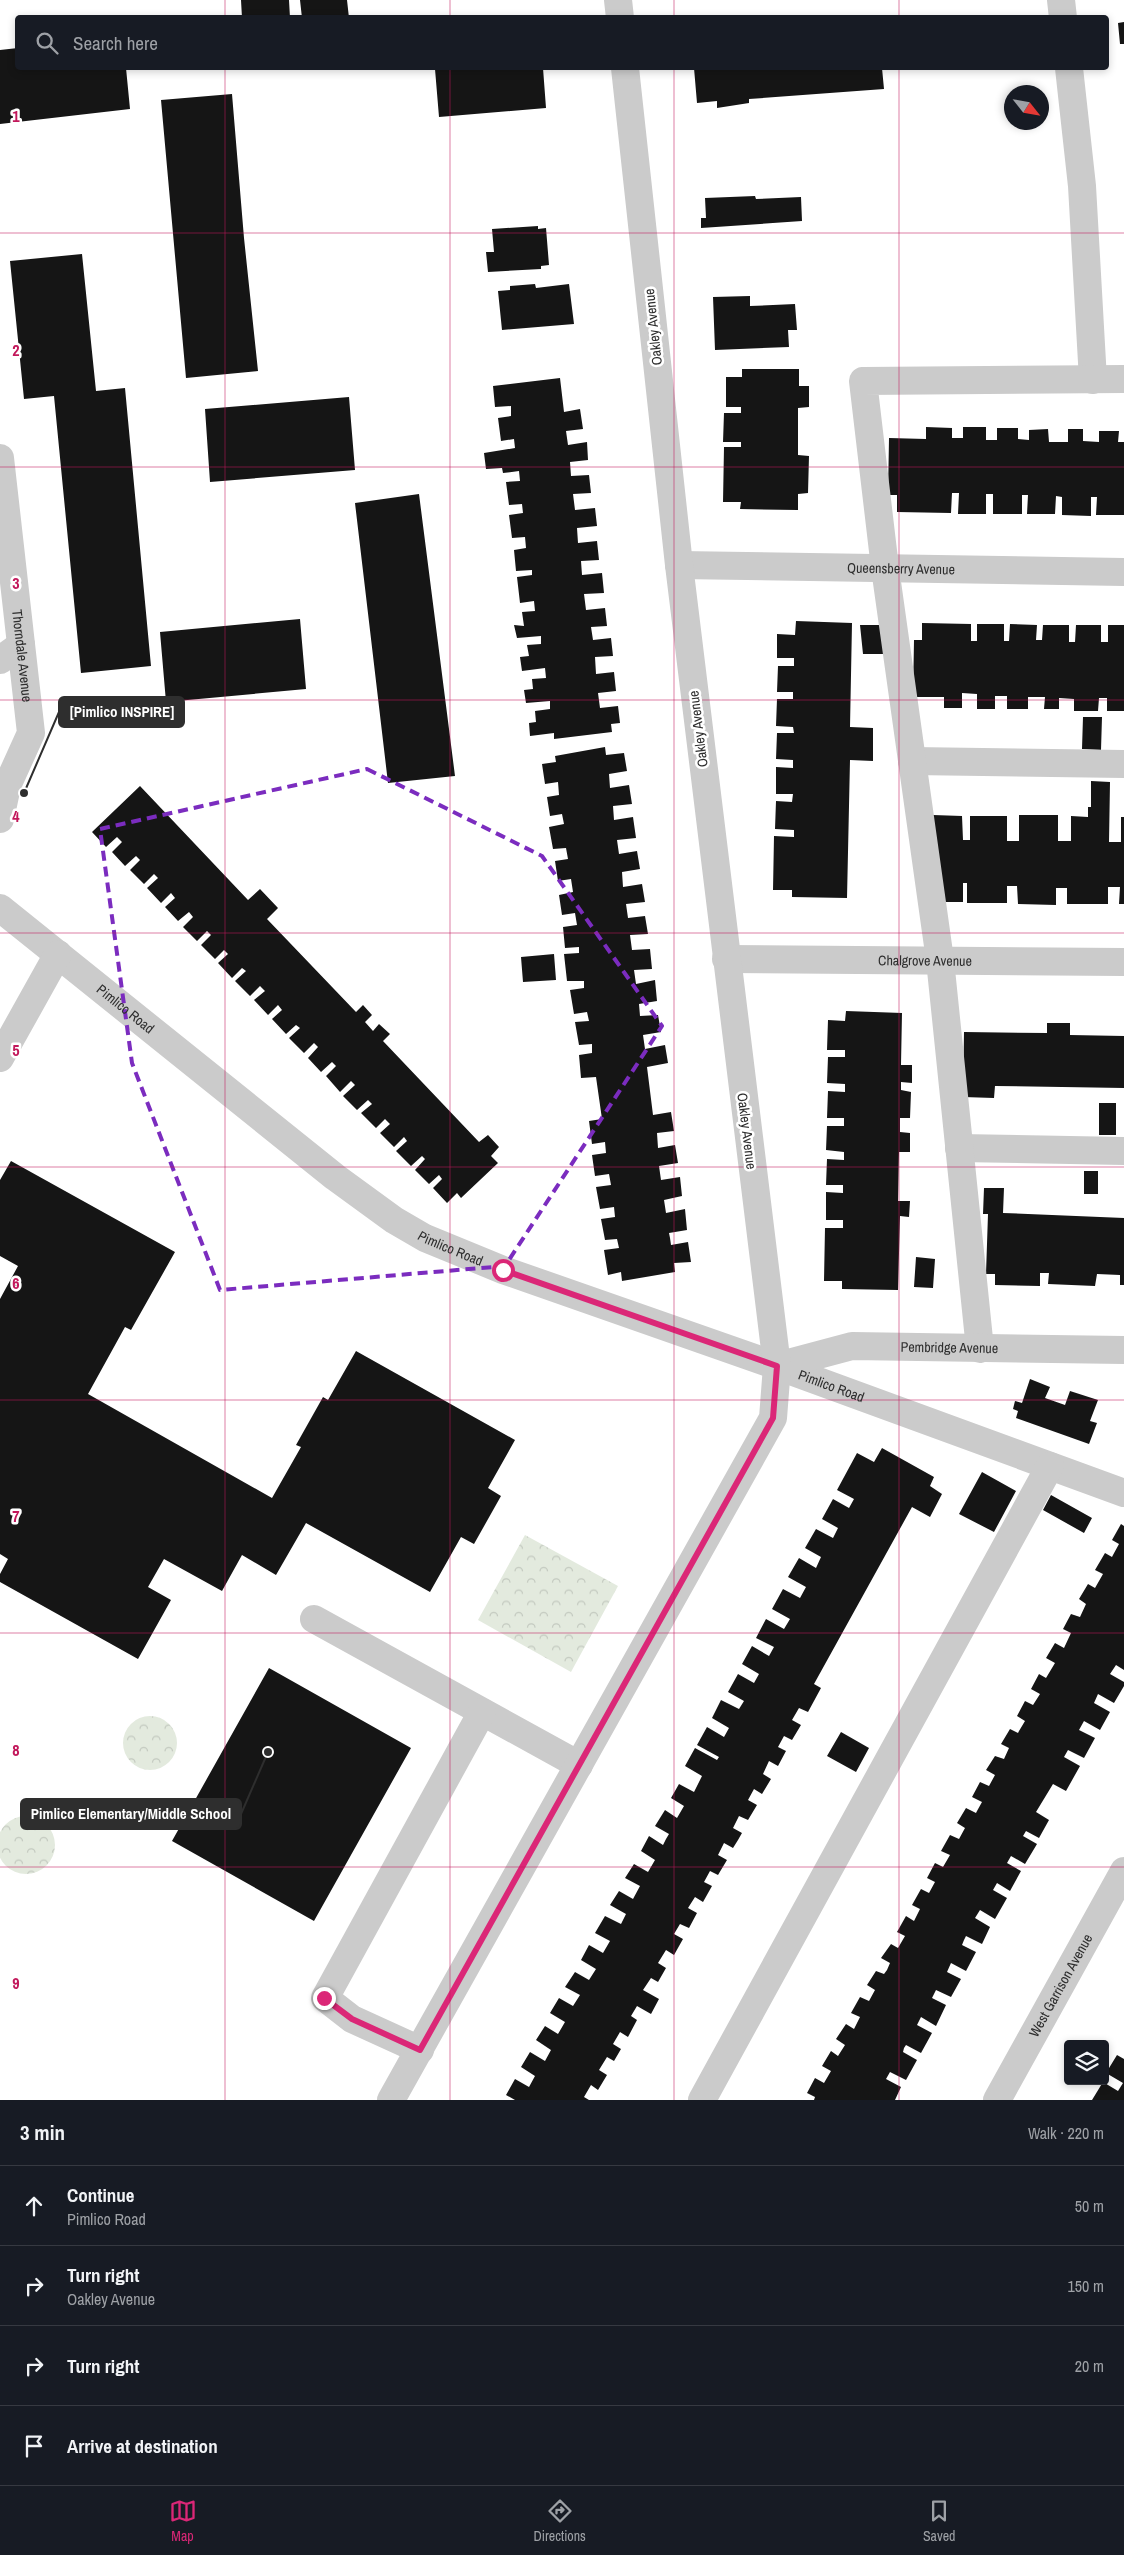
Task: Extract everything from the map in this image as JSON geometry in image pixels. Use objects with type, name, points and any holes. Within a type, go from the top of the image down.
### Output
[{"type":"street","points":[[618,0],[620,15]]},
{"type":"street","points":[[1062,0],[1063,15]]},
{"type":"street","name":"Oakley Avenue","points":[[391,2100],[773,1418],[777,1366],[678,565],[625,70]]},
{"type":"street","points":[[1069,70],[1082,186],[1093,380]]},
{"type":"street","points":[[980,1349],[940,960],[885,568],[863,380],[1124,379]]},
{"type":"street","name":"Thorndale Avenue","points":[[0,458],[11,653],[31,733],[7,786],[0,819]]},
{"type":"street","name":"Queensberry Avenue","points":[[678,565],[1124,572]]},
{"type":"street","points":[[912,761],[1124,764]]},
{"type":"street","name":"Pimlico Road","points":[[0,908],[335,1178],[387,1215],[425,1238],[495,1267],[777,1366],[1124,1493]]},
{"type":"street","points":[[0,1058],[58,954]]},
{"type":"street","name":"Chalgrove Avenue","points":[[726,959],[1124,962]]},
{"type":"street","points":[[959,1148],[1124,1151]]},
{"type":"street","name":"Pembridge Avenue","points":[[777,1366],[852,1346],[1124,1350]]},
{"type":"street","points":[[702,2100],[1050,1466]]},
{"type":"street","points":[[314,1619],[579,1765]]},
{"type":"street","points":[[420,2050],[352,2019],[324,1998],[482,1712]]},
{"type":"street","name":"West Garrison Avenue","points":[[996,2100],[1124,1871]]},
{"type":"highlighted area","points":[[367,769],[542,856],[662,1026],[505,1266],[220,1290],[132,1063],[100,829]]},
{"type":"green space","points":[[525,1535],[618,1586],[571,1672],[478,1620]]},
{"type":"green space","points":[[150,1716],[160,1718],[169,1724],[175,1733],[177,1743],[175,1753],[169,1762],[160,1768],[150,1770],[140,1768],[131,1762],[125,1753],[123,1743],[125,1733],[131,1724],[140,1718]]},
{"type":"green space","points":[[20,1816],[32,1816],[47,1824],[55,1839],[55,1851],[47,1866],[32,1874],[15,1872],[5,1866],[-1,1856],[-1,1834],[5,1824]]},
{"type":"building","points":[[241,0],[289,0],[290,15],[242,15]]},
{"type":"building","points":[[300,0],[347,0],[349,15],[302,15]]},
{"type":"building","points":[[1124,22],[1124,44],[1120,44],[1118,23]]},
{"type":"building","points":[[15,48],[15,70],[126,70],[130,109],[0,124],[0,50]]},
{"type":"building","points":[[435,70],[543,70],[546,108],[439,117]]},
{"type":"building","points":[[694,70],[882,70],[884,89],[749,99],[749,103],[717,108],[717,101],[697,103]]},
{"type":"building","points":[[232,94],[244,238],[258,371],[186,378],[161,100]]},
{"type":"building","points":[[755,196],[756,199],[801,197],[802,221],[701,228],[701,218],[706,218],[705,198]]},
{"type":"building","points":[[538,226],[538,229],[546,228],[549,265],[541,266],[541,269],[488,272],[486,252],[494,252],[492,229]]},
{"type":"building","points":[[82,254],[96,391],[125,388],[151,666],[81,673],[54,396],[24,399],[10,261]]},
{"type":"building","points":[[535,284],[536,288],[569,284],[574,324],[502,330],[498,291],[510,290],[510,286]]},
{"type":"building","points":[[750,296],[750,306],[795,304],[797,330],[788,330],[789,347],[715,350],[713,297]]},
{"type":"building","points":[[742,369],[799,369],[799,386],[809,386],[809,407],[798,408],[798,455],[809,456],[808,493],[798,494],[798,510],[740,509],[741,502],[723,502],[724,447],[741,447],[741,442],[723,442],[724,413],[741,413],[741,407],[726,407],[726,377],[742,377]]},
{"type":"building","points":[[560,378],[564,412],[580,409],[583,429],[566,431],[568,445],[587,442],[588,460],[570,462],[571,476],[589,475],[591,493],[573,494],[575,510],[595,508],[597,526],[577,528],[578,543],[597,541],[599,560],[581,561],[582,575],[602,573],[604,593],[584,594],[586,610],[605,608],[607,626],[591,627],[593,640],[611,638],[613,656],[595,657],[596,674],[614,672],[616,691],[598,693],[600,708],[618,706],[620,723],[611,724],[612,732],[554,739],[554,733],[530,736],[529,723],[536,722],[535,711],[550,709],[550,701],[526,703],[524,690],[533,689],[532,679],[546,678],[545,668],[522,671],[520,657],[529,656],[527,645],[541,644],[541,636],[517,638],[514,625],[524,626],[522,612],[535,611],[534,601],[520,603],[517,577],[532,575],[532,570],[516,571],[514,550],[526,548],[525,537],[512,538],[509,515],[523,513],[522,504],[509,505],[506,482],[520,481],[519,471],[503,473],[502,468],[486,469],[484,453],[515,448],[514,439],[501,441],[498,418],[511,416],[511,406],[495,407],[493,386]]},
{"type":"building","points":[[349,397],[355,470],[210,482],[205,409]]},
{"type":"building","points":[[926,427],[952,428],[952,438],[963,438],[963,427],[986,427],[986,440],[997,440],[997,428],[1018,428],[1018,439],[1029,440],[1029,430],[1048,429],[1049,442],[1068,442],[1068,429],[1083,429],[1083,441],[1099,442],[1099,431],[1119,431],[1118,442],[1124,442],[1124,515],[1096,515],[1097,497],[1091,497],[1091,516],[1062,515],[1062,497],[1056,496],[1055,514],[1027,514],[1028,495],[1022,495],[1022,514],[993,514],[993,494],[986,494],[986,514],[958,514],[959,493],[952,493],[951,513],[897,512],[897,495],[888,495],[889,438],[926,439]]},
{"type":"building","points":[[419,494],[455,776],[388,783],[355,503]]},
{"type":"building","points":[[300,619],[306,689],[166,702],[160,632]]},
{"type":"building","points":[[796,621],[852,623],[850,727],[873,728],[873,761],[850,760],[847,898],[792,897],[792,890],[773,890],[774,836],[794,837],[794,830],[775,829],[776,801],[792,802],[793,794],[776,794],[776,767],[793,768],[793,760],[776,759],[777,733],[794,733],[793,727],[776,726],[777,699],[793,699],[793,692],[777,692],[778,666],[794,666],[794,658],[777,658],[777,634],[795,635]]},
{"type":"building","points":[[922,623],[971,624],[971,641],[977,641],[977,624],[1004,624],[1004,641],[1009,641],[1010,624],[1037,625],[1036,640],[1042,640],[1043,625],[1069,625],[1069,642],[1075,642],[1076,625],[1101,625],[1101,642],[1108,642],[1108,625],[1124,625],[1124,711],[1107,711],[1107,698],[1099,698],[1098,711],[1074,711],[1074,699],[1059,698],[1059,709],[1044,709],[1045,697],[1028,697],[1028,709],[1007,709],[1007,696],[995,696],[995,709],[977,709],[977,694],[962,693],[962,708],[944,708],[944,697],[913,697],[914,640],[922,640]]},
{"type":"building","points":[[860,625],[884,625],[886,654],[863,654]]},
{"type":"building","points":[[1083,717],[1102,717],[1101,750],[1082,749]]},
{"type":"building","points":[[605,747],[606,755],[624,753],[627,771],[609,774],[610,788],[629,785],[632,804],[613,806],[614,820],[633,817],[636,838],[617,840],[619,854],[637,851],[640,869],[622,872],[623,887],[642,884],[645,902],[626,904],[628,918],[645,916],[648,934],[630,935],[632,950],[650,949],[652,969],[634,970],[636,984],[655,980],[657,1001],[639,1004],[640,1016],[658,1015],[661,1032],[643,1035],[645,1049],[665,1045],[668,1063],[647,1067],[653,1115],[671,1112],[674,1131],[657,1133],[658,1148],[675,1145],[678,1163],[659,1166],[661,1180],[680,1177],[682,1196],[664,1200],[666,1213],[685,1209],[687,1230],[669,1233],[671,1245],[688,1242],[691,1262],[674,1263],[675,1272],[622,1281],[621,1272],[608,1275],[604,1250],[619,1248],[617,1239],[605,1240],[601,1219],[615,1217],[614,1207],[600,1209],[596,1187],[611,1185],[609,1174],[595,1176],[592,1155],[606,1153],[605,1142],[592,1144],[589,1121],[602,1119],[596,1077],[581,1078],[579,1055],[592,1053],[592,1044],[579,1045],[575,1022],[589,1021],[587,1012],[574,1014],[570,990],[584,988],[584,981],[567,981],[564,954],[579,953],[579,947],[565,948],[563,927],[577,925],[575,913],[562,915],[559,895],[573,892],[571,879],[558,881],[555,861],[568,859],[566,848],[553,849],[549,827],[564,824],[562,814],[550,816],[547,797],[559,795],[558,782],[545,784],[542,764],[556,762],[555,756]]},
{"type":"building","points":[[1091,781],[1110,782],[1109,842],[1121,842],[1121,817],[1124,817],[1124,904],[1119,904],[1120,887],[1108,887],[1108,904],[1067,904],[1067,888],[1056,888],[1056,905],[1018,904],[1017,886],[1007,886],[1007,903],[967,903],[967,883],[963,883],[963,902],[932,902],[933,815],[962,816],[963,840],[970,840],[970,816],[1007,816],[1007,841],[1019,841],[1019,815],[1058,815],[1058,841],[1071,841],[1071,816],[1088,817],[1088,807],[1091,807]]},
{"type":"building","points":[[140,786],[248,900],[260,889],[278,908],[267,919],[356,1012],[363,1005],[372,1015],[365,1022],[373,1031],[379,1024],[390,1034],[383,1041],[479,1142],[488,1135],[499,1147],[491,1156],[498,1163],[461,1198],[457,1193],[447,1203],[433,1188],[442,1179],[439,1175],[429,1184],[415,1170],[425,1159],[422,1156],[411,1166],[396,1151],[407,1141],[404,1137],[394,1147],[380,1133],[390,1124],[385,1119],[376,1128],[361,1113],[372,1104],[368,1100],[357,1110],[343,1096],[355,1085],[351,1081],[340,1092],[326,1076],[336,1066],[332,1062],[321,1072],[308,1058],[318,1047],[314,1043],[304,1053],[289,1038],[300,1028],[296,1025],[286,1034],[272,1019],[282,1010],[278,1005],[268,1015],[254,1000],[265,991],[260,986],[250,996],[235,981],[246,971],[242,968],[232,978],[218,963],[228,954],[224,950],[215,959],[201,945],[211,935],[207,931],[197,941],[183,927],[193,917],[189,912],[178,921],[165,907],[175,898],[171,893],[161,903],[147,888],[158,878],[154,874],[144,884],[130,870],[140,860],[136,856],[125,866],[112,852],[122,842],[117,837],[106,847],[92,832]]},
{"type":"building","points":[[554,954],[556,980],[523,982],[521,957]]},
{"type":"building","points":[[846,1011],[902,1013],[901,1065],[912,1065],[912,1083],[901,1082],[901,1090],[911,1092],[910,1118],[900,1118],[900,1132],[910,1133],[910,1152],[899,1152],[898,1201],[910,1201],[909,1217],[900,1216],[898,1290],[842,1289],[842,1281],[824,1281],[825,1228],[843,1228],[843,1220],[826,1220],[826,1192],[843,1193],[843,1185],[826,1185],[827,1159],[844,1160],[844,1152],[826,1150],[827,1126],[844,1126],[844,1118],[827,1118],[828,1091],[845,1092],[845,1084],[827,1083],[828,1057],[845,1057],[845,1050],[827,1050],[828,1020],[845,1021]]},
{"type":"building","points":[[1047,1023],[1070,1023],[1070,1035],[1124,1036],[1124,1088],[995,1086],[994,1098],[963,1097],[964,1032],[1047,1033]]},
{"type":"building","points":[[1099,1103],[1116,1103],[1116,1135],[1099,1135]]},
{"type":"building","points":[[11,1161],[175,1252],[131,1330],[125,1327],[88,1394],[272,1498],[301,1447],[296,1445],[323,1397],[328,1400],[356,1351],[515,1440],[488,1488],[501,1496],[474,1544],[461,1537],[430,1592],[306,1523],[276,1575],[242,1555],[222,1591],[164,1559],[148,1587],[171,1600],[138,1659],[0,1582],[0,1574],[8,1559],[0,1554],[0,1299],[18,1266],[0,1256],[0,1180]]},
{"type":"building","points":[[1084,1171],[1098,1171],[1098,1194],[1084,1194]]},
{"type":"building","points":[[984,1188],[1004,1188],[1003,1213],[1124,1218],[1124,1285],[1120,1285],[1120,1275],[1097,1274],[1095,1286],[1048,1284],[1049,1273],[1040,1273],[1040,1286],[995,1285],[995,1274],[986,1274],[988,1214],[983,1214]]},
{"type":"building","points":[[916,1257],[935,1259],[933,1288],[914,1287]]},
{"type":"building","points":[[1030,1379],[1050,1387],[1045,1398],[1065,1405],[1070,1391],[1098,1400],[1090,1421],[1097,1423],[1089,1444],[1016,1418],[1018,1411],[1013,1409],[1015,1401],[1022,1403]]},
{"type":"building","points":[[882,1448],[934,1477],[930,1486],[942,1494],[930,1517],[912,1507],[814,1684],[821,1688],[808,1712],[799,1708],[792,1720],[801,1725],[792,1740],[784,1736],[778,1747],[786,1751],[778,1766],[769,1761],[763,1774],[771,1779],[762,1794],[754,1789],[748,1800],[757,1805],[748,1820],[739,1816],[733,1828],[742,1833],[733,1848],[724,1843],[718,1855],[727,1860],[718,1875],[710,1871],[704,1882],[712,1886],[703,1902],[695,1897],[688,1908],[697,1913],[689,1928],[680,1924],[674,1934],[683,1939],[674,1955],[666,1950],[658,1963],[666,1968],[658,1982],[651,1978],[643,1990],[659,1999],[651,2014],[637,2006],[631,2016],[637,2020],[628,2037],[620,2032],[613,2044],[621,2049],[614,2061],[607,2057],[599,2070],[607,2075],[598,2090],[591,2085],[584,2097],[589,2100],[515,2100],[506,2095],[515,2079],[529,2087],[535,2076],[521,2067],[530,2052],[545,2061],[551,2050],[536,2040],[545,2026],[558,2034],[565,2022],[550,2013],[559,1998],[573,2006],[580,1995],[565,1987],[575,1972],[589,1980],[596,1969],[581,1960],[589,1945],[603,1953],[610,1941],[595,1933],[605,1916],[621,1924],[626,1914],[610,1905],[619,1891],[633,1899],[640,1886],[625,1878],[634,1864],[648,1872],[655,1860],[641,1851],[649,1836],[663,1845],[669,1834],[655,1826],[665,1810],[677,1818],[684,1806],[671,1798],[679,1784],[694,1792],[702,1776],[685,1766],[695,1748],[717,1760],[719,1757],[697,1745],[707,1727],[724,1737],[729,1728],[712,1718],[721,1700],[739,1709],[744,1701],[728,1692],[738,1674],[754,1683],[759,1674],[742,1664],[752,1646],[769,1656],[774,1647],[756,1638],[766,1619],[784,1629],[790,1619],[772,1609],[783,1589],[800,1598],[806,1587],[788,1577],[799,1558],[816,1568],[821,1557],[805,1548],[816,1529],[833,1538],[838,1528],[822,1519],[833,1499],[849,1508],[854,1499],[837,1490],[857,1453],[874,1462]]},
{"type":"building","points":[[982,1472],[1016,1491],[994,1532],[959,1514]]},
{"type":"building","points":[[1051,1495],[1092,1518],[1084,1533],[1043,1510]]},
{"type":"building","points":[[1121,1524],[1124,1526],[1124,1670],[1116,1665],[1110,1674],[1124,1682],[1124,1686],[1114,1703],[1098,1694],[1094,1703],[1110,1712],[1100,1730],[1084,1721],[1079,1730],[1095,1738],[1084,1758],[1068,1750],[1064,1757],[1080,1766],[1066,1791],[1053,1784],[1036,1812],[1049,1820],[1039,1838],[1026,1831],[1023,1836],[1037,1844],[1025,1864],[1011,1856],[1007,1863],[1021,1871],[1010,1891],[997,1883],[993,1890],[1007,1898],[995,1919],[980,1910],[975,1918],[990,1927],[982,1944],[966,1936],[962,1945],[976,1952],[966,1971],[951,1963],[947,1972],[961,1979],[951,1997],[936,1990],[932,1998],[946,2005],[936,2026],[921,2017],[917,2025],[932,2033],[921,2053],[906,2045],[904,2048],[903,2052],[917,2060],[906,2080],[890,2072],[886,2079],[901,2087],[895,2100],[814,2100],[815,2097],[807,2093],[815,2078],[824,2083],[831,2071],[822,2066],[831,2051],[838,2056],[845,2045],[836,2039],[846,2024],[854,2029],[860,2017],[851,2013],[860,1997],[869,2001],[875,1990],[867,1985],[876,1971],[884,1974],[887,1970],[890,1963],[881,1958],[891,1944],[898,1948],[905,1936],[897,1932],[906,1916],[914,1921],[920,1909],[912,1905],[921,1889],[929,1893],[935,1882],[927,1878],[935,1863],[943,1867],[950,1855],[941,1851],[950,1835],[959,1839],[965,1828],[957,1823],[966,1808],[976,1813],[982,1802],[972,1797],[980,1782],[989,1786],[995,1775],[986,1770],[995,1756],[1004,1759],[1009,1748],[1001,1744],[1010,1729],[1018,1733],[1025,1721],[1017,1716],[1025,1701],[1033,1705],[1040,1694],[1031,1689],[1039,1674],[1046,1678],[1055,1663],[1046,1658],[1055,1643],[1064,1648],[1071,1633],[1063,1629],[1071,1614],[1080,1617],[1086,1604],[1079,1599],[1088,1584],[1095,1588],[1103,1574],[1095,1570],[1105,1553],[1112,1557],[1119,1544],[1112,1540]]},
{"type":"building","points":[[269,1668],[411,1748],[314,1921],[172,1841]]},
{"type":"building","points":[[841,1732],[869,1748],[856,1772],[827,1756]]},
{"type":"building","points":[[1117,2055],[1124,2059],[1124,2100],[1092,2100],[1101,2085],[1108,2085],[1118,2091],[1123,2083],[1109,2075],[1109,2068]]},
{"type":"place","name":"[Pimlico INSPIRE]","points":[[24,793]]},
{"type":"place","name":"Pimlico Elementary/Middle School","points":[[268,1752]]},
{"type":"route","points":[[324,1998],[352,2019],[420,2050],[773,1418],[777,1366],[503,1270]]}]
